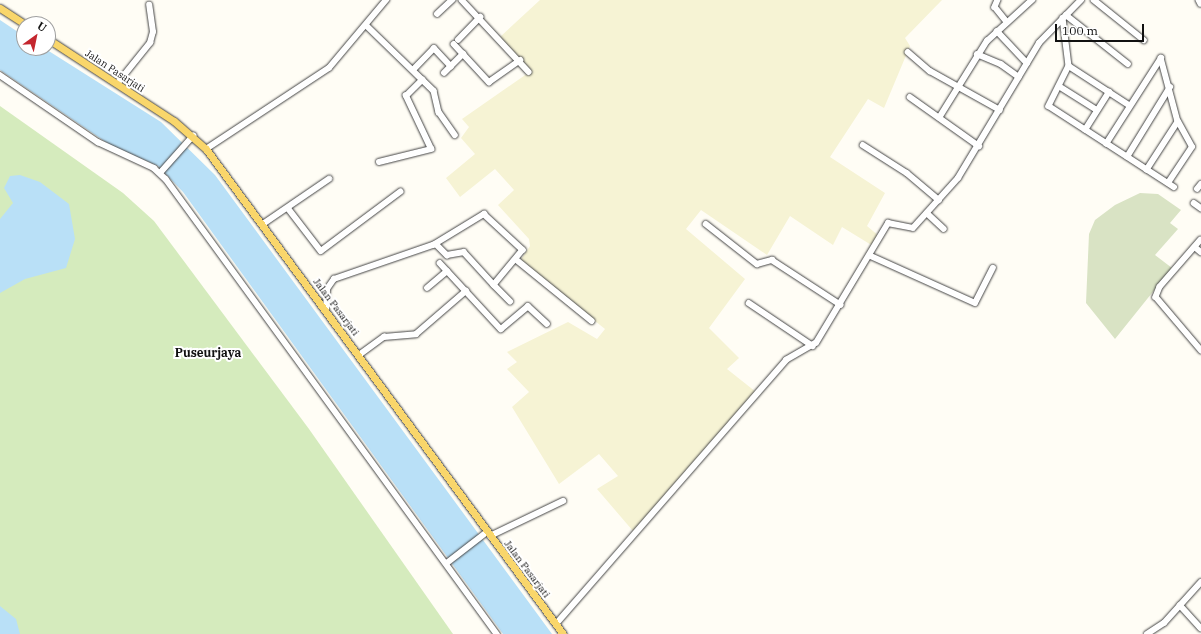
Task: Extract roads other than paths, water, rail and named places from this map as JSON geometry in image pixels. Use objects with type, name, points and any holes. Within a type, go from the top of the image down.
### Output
[{"type":"main road","points":[[0,8],[16,18]]},
{"type":"main road","name":"Jalan Pasarjati","points":[[56,44],[194,136],[206,148],[360,355],[486,535],[563,634]]},
{"type":"street","points":[[206,148],[329,68],[367,26],[386,0]]},
{"type":"street","points":[[437,14],[452,0]]},
{"type":"street","points":[[462,0],[480,17],[520,60],[529,72]]},
{"type":"street","points":[[998,0],[995,7],[1007,22]]},
{"type":"street","points":[[939,118],[977,54],[997,31],[1032,0]]},
{"type":"street","points":[[556,624],[786,360],[813,346],[841,306],[871,256],[888,223],[912,229],[939,200],[979,146],[1039,43],[1081,0]]},
{"type":"street","points":[[1094,0],[1144,40]]},
{"type":"street","points":[[1199,0],[1201,4]]},
{"type":"street","points":[[117,84],[150,43],[154,32],[149,5]]},
{"type":"street","points":[[480,17],[456,42],[463,54],[490,82],[520,60]]},
{"type":"street","points":[[1064,17],[1128,64]]},
{"type":"street","points":[[1064,17],[1069,66],[1050,106],[1174,187]]},
{"type":"street","points":[[367,26],[436,94],[439,112],[455,135]]},
{"type":"street","points":[[997,31],[1027,63]]},
{"type":"street","points":[[413,70],[434,48],[451,66]]},
{"type":"street","points":[[908,52],[930,71],[1000,110]]},
{"type":"street","points":[[444,73],[463,54]]},
{"type":"street","points":[[977,54],[1001,64],[1019,77]]},
{"type":"street","points":[[1106,144],[1159,58],[1163,60],[1178,122],[1192,147],[1168,183]]},
{"type":"street","points":[[1069,66],[1129,105]]},
{"type":"street","points":[[0,75],[98,142],[160,173],[398,502],[447,562],[497,634]]},
{"type":"street","points":[[379,162],[431,149],[406,96],[422,80]]},
{"type":"street","points":[[1059,86],[1097,110]]},
{"type":"street","points":[[1127,157],[1170,88]]},
{"type":"street","points":[[1085,130],[1109,92]]},
{"type":"street","points":[[910,97],[979,146]]},
{"type":"street","points":[[1147,170],[1178,122]]},
{"type":"street","points":[[160,173],[194,136]]},
{"type":"street","points":[[863,145],[907,173],[939,200]]},
{"type":"street","points":[[263,224],[329,179]]},
{"type":"street","points":[[1197,189],[1201,184]]},
{"type":"street","points":[[288,208],[321,251],[400,192]]},
{"type":"street","points":[[1194,203],[1201,208]]},
{"type":"street","points":[[927,213],[944,229]]},
{"type":"street","points":[[326,310],[327,289],[334,279],[436,244],[484,214],[524,250],[518,261],[494,285]]},
{"type":"street","points":[[706,224],[758,264],[772,260],[841,306]]},
{"type":"street","points":[[1201,240],[1160,287],[1156,297],[1201,350]]},
{"type":"street","points":[[436,244],[447,255],[464,252],[510,302]]},
{"type":"street","points":[[1195,248],[1201,252]]},
{"type":"street","points":[[871,256],[973,303],[983,294],[994,268]]},
{"type":"street","points":[[518,261],[592,321]]},
{"type":"street","points":[[440,263],[501,329],[528,306],[547,324]]},
{"type":"street","points":[[427,288],[447,271]]},
{"type":"street","points":[[360,355],[384,337],[416,334],[466,291]]},
{"type":"street","points":[[749,303],[813,346]]},
{"type":"street","points":[[447,562],[486,535],[563,501]]},
{"type":"street","points":[[1147,634],[1180,605],[1201,582]]},
{"type":"street","points":[[1180,605],[1201,628]]},
{"type":"water","points":[[0,20],[16,31],[16,56],[56,56],[161,122],[215,175],[552,634],[503,634],[183,192],[158,166],[110,145],[0,70]]},
{"type":"water","points":[[20,175],[40,182],[69,204],[75,239],[66,268],[25,279],[0,293],[0,219],[13,203],[4,188],[10,176]]},
{"type":"water","points":[[0,606],[16,619],[20,634],[0,634]]},
{"type":"district","name":"Puseurjaya","points":[[208,353]]}]
